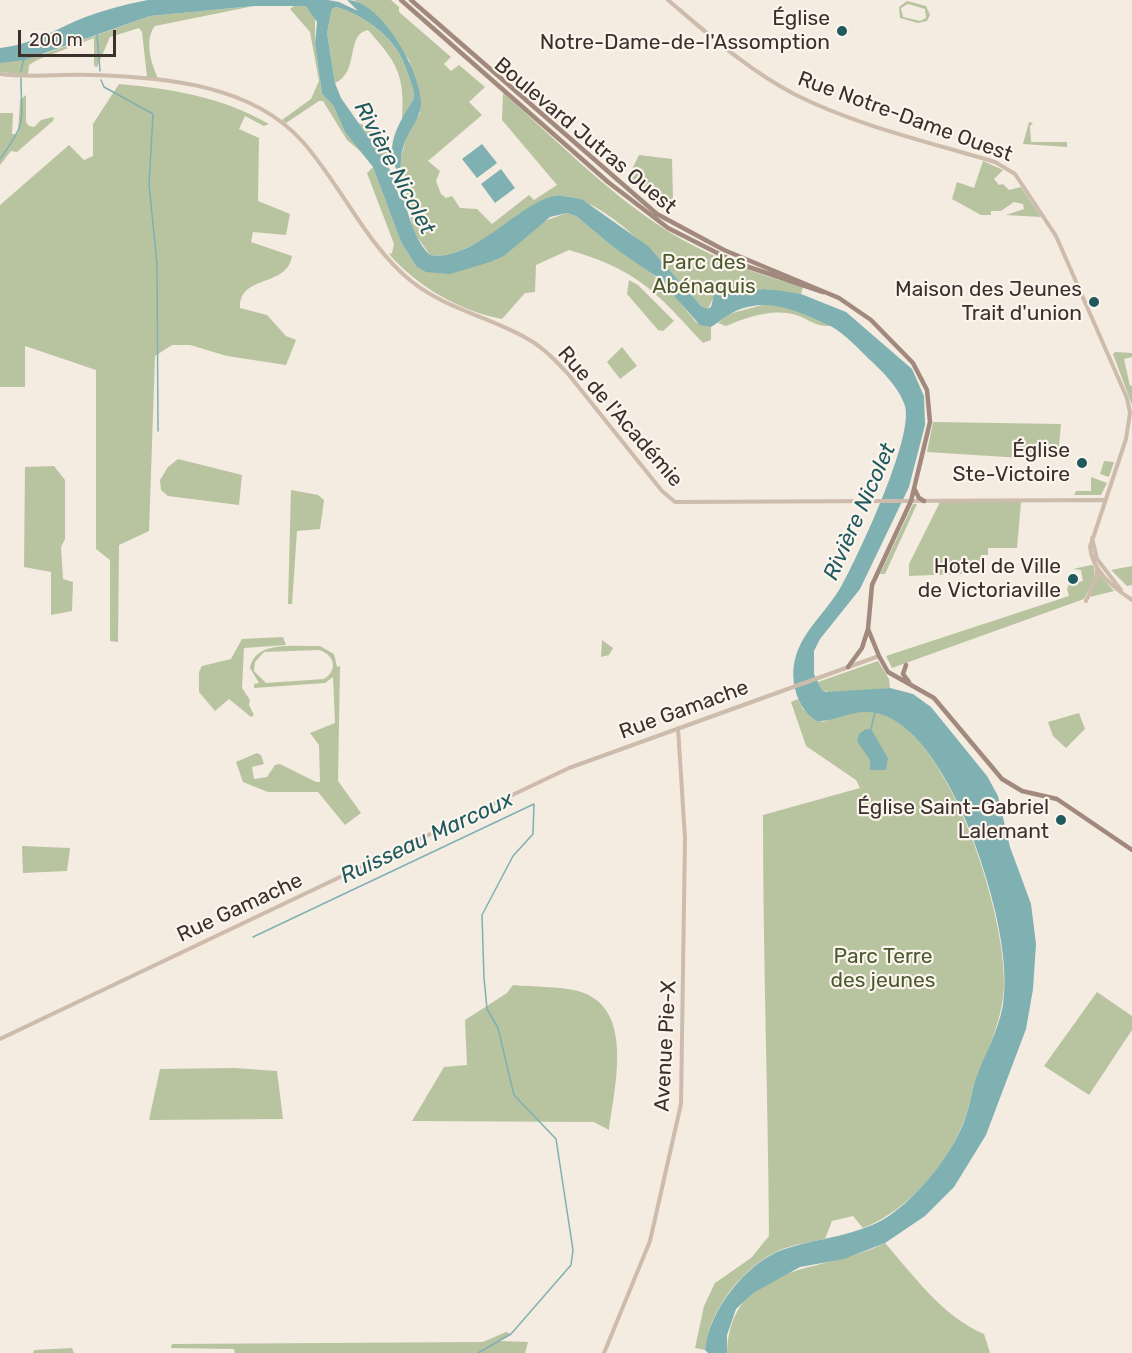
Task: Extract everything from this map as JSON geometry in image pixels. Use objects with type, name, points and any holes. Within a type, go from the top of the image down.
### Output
[{"type":"main road","name":"Boulevard Jutras Ouest","points":[[402,0],[608,182],[668,228],[737,263],[831,294]]},
{"type":"main road","name":"Boulevard Jutras Ouest","points":[[411,0],[657,214],[724,250],[831,294],[871,320],[906,354],[921,375],[928,394],[930,416],[915,490],[875,577],[868,629],[879,656]]},
{"type":"main road","points":[[915,490],[919,498],[924,501]]},
{"type":"main road","points":[[848,667],[862,648],[868,629]]},
{"type":"main road","points":[[879,656],[888,672],[909,682],[939,703],[1002,779],[1022,790],[1057,799],[1132,850]]},
{"type":"main road","points":[[906,665],[903,674],[909,682]]},
{"type":"street","name":"Rue Notre-Dame Ouest","points":[[668,0],[739,58],[797,95],[859,120],[995,162],[1015,174],[1060,243],[1127,398],[1130,413],[1126,439],[1092,537],[1090,551],[1096,566]]},
{"type":"street","name":"Rue de l'Académie","points":[[0,74],[23,77],[108,76],[177,83],[230,94],[275,118],[309,150],[401,273],[437,299],[527,339],[553,358],[670,500],[1104,500]]},
{"type":"street","points":[[1093,500],[1102,509]]},
{"type":"street","points":[[1092,537],[1097,559],[1121,591]]},
{"type":"street","points":[[1096,566],[1110,583],[1132,600]]},
{"type":"street","points":[[1086,601],[1096,579],[1096,566]]},
{"type":"street","points":[[848,667],[879,656]]},
{"type":"street","name":"Rue Gamache","points":[[0,1039],[569,768],[848,667]]},
{"type":"street","name":"Avenue Pie-X","points":[[604,1353],[650,1241],[681,1104],[685,838],[678,728]]},
{"type":"green space","name":"Parc des Abénaquis","points":[[354,0],[391,0],[399,7],[399,12],[451,57],[444,64],[451,71],[459,65],[485,87],[469,102],[482,115],[428,161],[440,171],[436,181],[441,194],[446,198],[452,196],[460,208],[477,209],[492,224],[529,195],[534,200],[557,185],[502,120],[503,93],[595,176],[669,232],[696,247],[749,270],[803,287],[801,294],[764,289],[713,299],[707,310],[642,243],[608,215],[590,204],[573,198],[557,196],[532,207],[469,247],[442,255],[430,255],[413,231],[400,162],[406,138],[420,113],[409,60],[368,8]]},
{"type":"green space","points":[[907,1],[926,6],[930,15],[927,21],[918,23],[900,18],[899,7]],"holes":[[[908,4],[925,9],[926,18],[920,21],[903,17],[901,8]]]},
{"type":"green space","points":[[254,6],[155,26],[149,44],[151,59],[158,78],[147,77],[142,32],[139,28],[110,37],[97,67],[94,66],[94,38],[37,60],[29,65],[28,75],[0,72],[0,63],[44,54],[150,16]]},
{"type":"green space","points":[[294,6],[306,6],[315,16],[315,44],[322,94],[333,105],[345,132],[365,155],[347,140],[323,101],[319,101],[286,123],[282,120],[311,99],[319,81],[310,32],[290,9]]},
{"type":"green space","points":[[336,7],[372,24],[399,53],[414,92],[414,98],[402,120],[402,91],[397,70],[368,30],[357,38],[347,71],[343,78],[335,83],[327,33],[332,9]]},
{"type":"green space","points":[[119,84],[197,96],[233,107],[269,124],[264,126],[245,116],[239,129],[259,138],[258,201],[290,214],[286,235],[253,232],[251,242],[292,256],[282,273],[247,290],[242,297],[240,308],[267,315],[286,336],[296,340],[286,365],[227,356],[190,345],[172,345],[155,356],[149,531],[119,545],[118,642],[110,641],[110,560],[96,549],[96,370],[25,346],[25,387],[0,387],[0,205],[69,145],[84,160],[93,156],[93,124]]},
{"type":"green space","points":[[26,95],[26,122],[29,126],[34,127],[41,120],[53,117],[54,120],[17,152],[11,151],[0,165],[0,113],[13,113],[12,134],[18,134],[20,100]]},
{"type":"green space","points":[[1029,122],[1033,123],[1030,126],[1031,142],[1067,142],[1067,147],[1023,144]]},
{"type":"green space","points":[[358,123],[370,127],[392,148],[393,158],[388,165]]},
{"type":"green space","points":[[639,155],[672,159],[673,199],[669,208],[628,177]]},
{"type":"green space","points":[[983,161],[1003,170],[994,179],[999,185],[1003,184],[1009,190],[1021,187],[1041,217],[1006,215],[1024,209],[1023,204],[1014,202],[1001,211],[991,211],[991,215],[981,215],[952,199],[957,182],[974,188]]},
{"type":"green space","points":[[373,167],[401,242],[416,266],[567,213],[576,216],[613,247],[642,265],[667,287],[696,322],[711,327],[711,340],[703,343],[658,296],[629,275],[593,258],[569,250],[536,265],[535,292],[525,293],[502,319],[455,303],[412,277],[389,254],[392,253],[394,244],[367,173]]},
{"type":"green space","points":[[629,280],[638,285],[674,321],[663,331],[658,330],[627,294]]},
{"type":"green space","points":[[766,304],[791,308],[831,326],[816,324],[796,315],[778,312],[751,317],[726,326],[718,323],[729,314]]},
{"type":"green space","points":[[622,347],[637,366],[620,379],[607,362]]},
{"type":"green space","points":[[1115,352],[1132,353],[1132,357],[1124,359],[1130,386],[1132,385],[1132,405],[1113,354]]},
{"type":"green space","points":[[933,422],[1061,424],[1058,456],[1022,458],[927,452]]},
{"type":"green space","points":[[178,459],[242,475],[239,505],[168,496],[161,490],[160,480],[168,467]]},
{"type":"green space","points":[[1104,461],[1114,462],[1109,477],[1100,474]]},
{"type":"green space","points":[[54,466],[65,480],[65,539],[61,547],[63,579],[73,582],[72,611],[51,615],[51,572],[24,567],[25,467]]},
{"type":"green space","points":[[1091,477],[1107,483],[1101,495],[1074,495],[1076,491],[1091,491]]},
{"type":"green space","points":[[291,490],[318,495],[324,500],[320,529],[297,531],[292,604],[288,604]]},
{"type":"green space","points":[[940,502],[1021,502],[1017,548],[988,548],[988,555],[981,555],[981,573],[909,576],[909,564]]},
{"type":"green space","points":[[913,504],[917,504],[885,574],[880,574]]},
{"type":"green space","points":[[1094,566],[1094,580],[1084,599],[892,668],[886,656],[1069,596],[1067,589],[1069,584],[1083,581],[1081,570],[1073,569]]},
{"type":"green space","points":[[1132,566],[1132,585],[1127,586],[1111,570]]},
{"type":"green space","points":[[1098,573],[1114,591],[1090,597]]},
{"type":"green space","points":[[283,637],[286,645],[244,648],[242,688],[250,700],[249,705],[254,715],[251,717],[229,699],[215,711],[199,692],[199,672],[202,666],[231,659],[242,639]]},
{"type":"green space","points":[[602,640],[613,648],[609,655],[601,657]]},
{"type":"green space","points":[[279,646],[320,646],[334,654],[337,667],[340,666],[338,781],[361,813],[345,825],[318,792],[268,792],[243,782],[236,762],[257,753],[261,755],[264,764],[252,767],[254,779],[267,777],[275,765],[280,764],[320,782],[319,745],[310,733],[335,723],[333,677],[325,683],[254,688],[254,684],[259,683],[250,668],[260,652],[269,649]],"holes":[[[319,650],[324,652],[333,663],[331,671],[324,679],[266,683],[254,671],[255,662],[264,652]]]},
{"type":"green space","points":[[878,661],[889,679],[890,688],[832,693],[822,690],[818,682]]},
{"type":"green space","name":"Parc Terre des jeunes","points":[[798,699],[803,709],[823,722],[861,712],[885,715],[909,731],[932,759],[953,794],[985,876],[996,917],[1002,954],[1003,997],[995,1033],[974,1084],[958,1135],[925,1184],[896,1210],[880,1220],[863,1228],[853,1216],[832,1221],[825,1239],[785,1248],[754,1266],[730,1291],[721,1305],[713,1320],[705,1350],[695,1348],[704,1306],[715,1283],[751,1258],[769,1236],[763,815],[860,788],[856,780],[806,746],[791,702]]},
{"type":"green space","points":[[1079,713],[1085,729],[1066,748],[1053,736],[1048,722]]},
{"type":"green space","points":[[22,846],[70,848],[67,871],[23,873]]},
{"type":"green space","points":[[513,985],[578,991],[596,1000],[608,1014],[615,1031],[617,1051],[617,1072],[609,1130],[594,1122],[412,1121],[444,1067],[467,1065],[465,1020],[507,993]]},
{"type":"green space","points":[[1097,992],[1132,1016],[1132,1030],[1089,1095],[1044,1066]]},
{"type":"green space","points":[[235,1068],[277,1071],[283,1119],[149,1120],[160,1069]]},
{"type":"green space","points":[[885,1243],[942,1306],[969,1327],[984,1334],[990,1353],[727,1353],[732,1323],[745,1301],[762,1285],[784,1275],[861,1253]]},
{"type":"green space","points":[[506,1332],[511,1334],[500,1341],[528,1342],[525,1353],[235,1353],[234,1349],[171,1348],[172,1344],[483,1342]]},
{"type":"green space","points":[[72,1348],[74,1353],[33,1353],[34,1350]]},
{"type":"water","name":"Rivière Nicolet","points":[[148,0],[328,0],[339,2],[358,11],[347,0],[360,3],[373,12],[396,39],[414,73],[419,89],[420,108],[403,148],[401,173],[402,188],[410,220],[422,246],[430,255],[446,255],[463,250],[542,200],[558,196],[583,200],[648,246],[701,306],[707,309],[711,307],[714,295],[764,289],[801,294],[846,312],[912,369],[924,396],[925,425],[909,487],[860,589],[820,639],[814,651],[814,674],[822,690],[826,692],[890,688],[913,694],[931,707],[987,776],[998,796],[1010,847],[1031,904],[1036,944],[1033,989],[1026,1029],[986,1135],[954,1187],[925,1216],[885,1243],[844,1259],[800,1267],[753,1293],[736,1309],[727,1335],[727,1353],[708,1353],[705,1350],[708,1335],[721,1305],[743,1277],[755,1266],[768,1256],[782,1250],[853,1232],[881,1221],[904,1204],[926,1182],[946,1156],[961,1129],[975,1081],[1003,1005],[1005,982],[1003,957],[986,877],[960,807],[934,761],[910,732],[881,714],[859,712],[817,721],[801,705],[794,684],[796,655],[802,642],[842,585],[894,468],[906,421],[903,400],[885,375],[856,346],[833,328],[804,314],[768,305],[755,306],[730,314],[711,327],[700,325],[657,277],[613,247],[576,216],[567,213],[550,217],[504,256],[490,262],[450,274],[426,272],[416,266],[401,242],[373,167],[345,132],[333,105],[322,94],[315,44],[317,22],[306,6],[254,6],[150,16],[25,60],[0,63],[0,48],[43,36],[107,10]],"holes":[[[336,7],[372,24],[394,45],[404,62],[414,92],[414,98],[398,127],[393,143],[393,159],[400,179],[400,199],[388,165],[341,98],[335,83],[327,33],[332,9]]]},
{"type":"water","points":[[482,144],[497,163],[477,178],[462,159]]},
{"type":"water","points":[[501,169],[515,188],[495,203],[481,184]]},
{"type":"water","points":[[866,729],[871,729],[888,758],[886,770],[870,770],[870,760],[857,741],[859,734]]},
{"type":"waterway","points":[[97,34],[100,71]]},
{"type":"waterway","points":[[21,71],[24,58]]},
{"type":"waterway","points":[[0,159],[15,136],[21,121],[21,78]]},
{"type":"waterway","points":[[101,80],[104,87],[153,114],[149,184],[157,264],[158,431]]},
{"type":"waterway","points":[[871,729],[875,712]]},
{"type":"waterway","name":"Ruisseau Marcoux","points":[[253,937],[534,804],[533,834],[513,856],[482,915],[484,978],[487,1009],[498,1028],[514,1095],[556,1139],[573,1250],[571,1265],[511,1334],[478,1353]]},
{"type":"place","name":"Église Notre-Dame-de-l'Assomption","points":[[842,31]]},
{"type":"place","name":"Maison des Jeunes Trait d'union","points":[[1094,302]]},
{"type":"place","name":"Église Ste-Victoire","points":[[1082,463]]},
{"type":"place","name":"Hotel de Ville de Victoriaville","points":[[1073,579]]},
{"type":"place","name":"Église Saint-Gabriel Lalemant","points":[[1061,820]]}]
